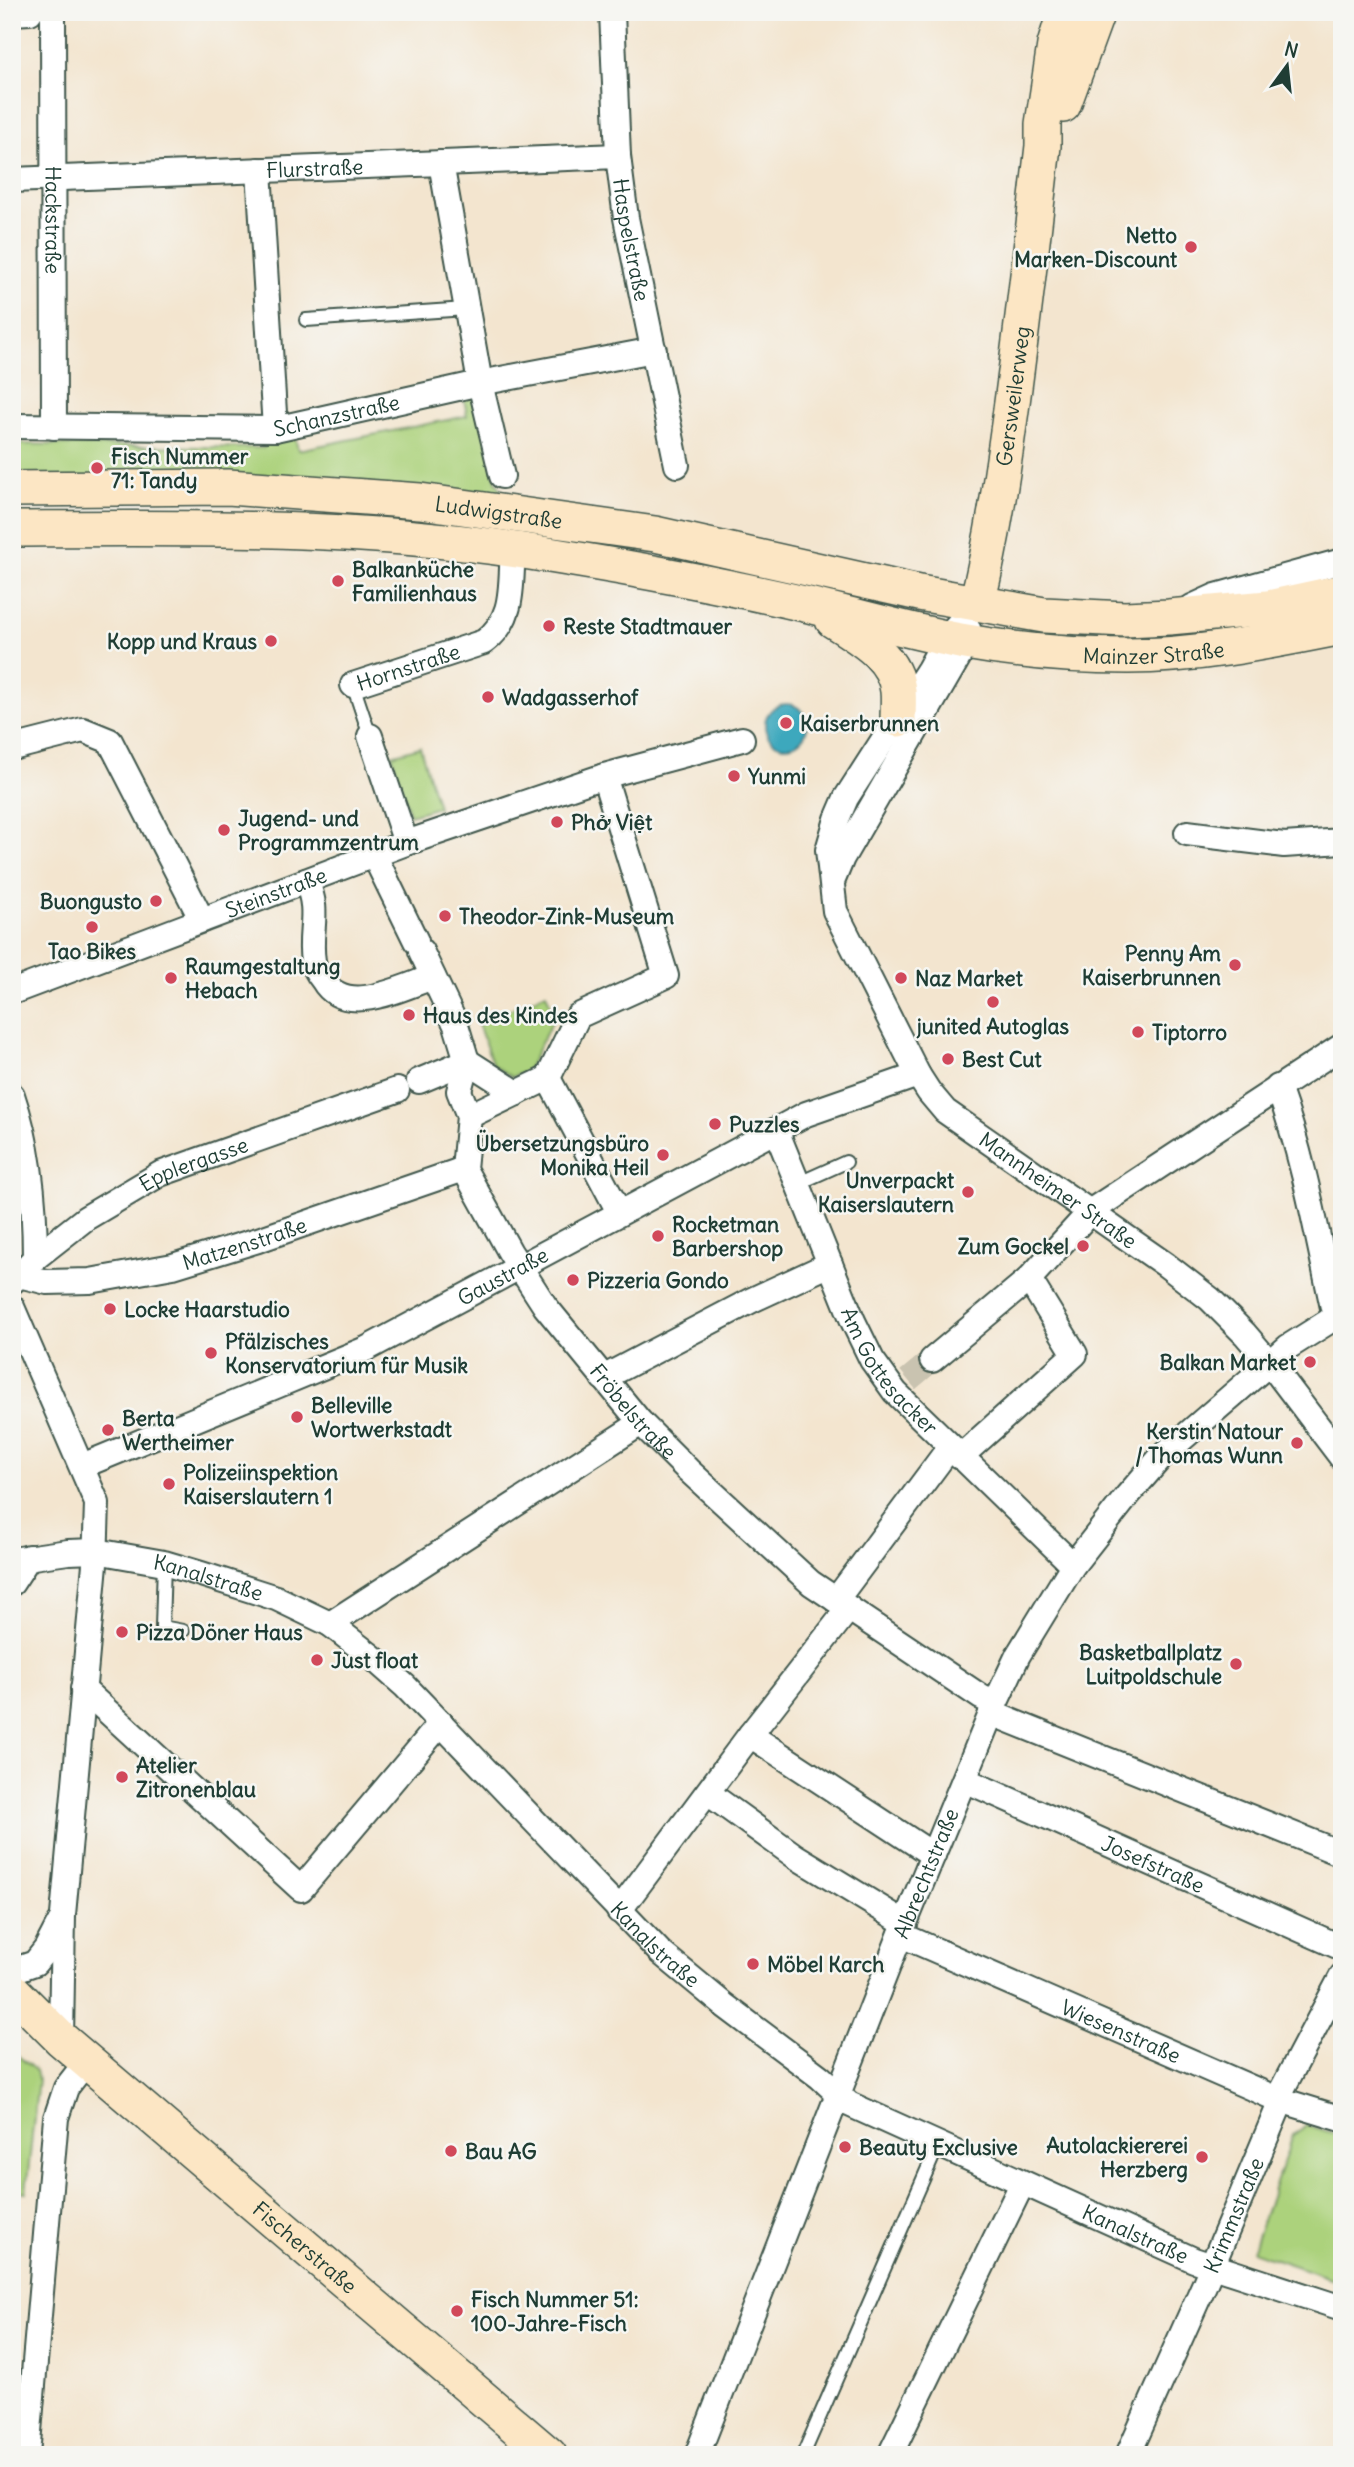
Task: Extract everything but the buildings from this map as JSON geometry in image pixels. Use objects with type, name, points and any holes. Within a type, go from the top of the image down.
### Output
[{"type":"main road","name":"Gersweilerweg","points":[[977,603],[1004,469],[1021,345],[1043,146],[1043,124],[1055,45],[1065,12]]},
{"type":"main road","name":"Gersweilerweg","points":[[1043,146],[1060,112],[1097,12]]},
{"type":"main road","name":"Ludwigstraße","points":[[12,489],[228,487],[333,493],[434,503],[655,534],[919,593],[977,603]]},
{"type":"main road","name":"Ludwigstraße","points":[[12,529],[235,528],[376,535],[513,549],[702,582],[955,639]]},
{"type":"main road","name":"Mainzer Straße","points":[[977,603],[1044,615],[1125,619],[1268,608],[1342,592]]},
{"type":"main road","points":[[813,606],[866,642],[891,668],[898,689],[898,719]]},
{"type":"main road","name":"Mainzer Straße","points":[[955,639],[1045,652],[1129,656],[1197,652],[1342,627]]},
{"type":"main road","name":"Fischerstraße","points":[[12,1990],[74,2050],[548,2455]]},
{"type":"main road","name":"Fischerstraße","points":[[12,2013],[74,2050]]},
{"type":"street","points":[[12,13],[30,12]]},
{"type":"street","name":"Hackstraße","points":[[53,12],[54,427]]},
{"type":"street","name":"Haspelstraße","points":[[612,12],[618,156],[626,218],[677,465]]},
{"type":"street","name":"Flurstraße","points":[[12,180],[618,156]]},
{"type":"street","points":[[440,163],[480,383],[502,476]]},
{"type":"street","points":[[259,170],[275,429]]},
{"type":"street","name":"Schanzstraße","points":[[12,426],[275,429],[480,383],[654,350]]},
{"type":"street","name":"Hornstraße","points":[[352,685],[484,642],[493,636],[504,623],[509,605],[513,549]]},
{"type":"street","points":[[1169,617],[1216,596],[1342,561]]},
{"type":"street","name":"Gersweilerweg","points":[[955,639],[977,603]]},
{"type":"street","points":[[831,886],[842,858],[942,687],[955,639]]},
{"type":"street","name":"Mannheimer Straße","points":[[955,639],[846,798],[828,850],[835,911],[918,1075],[945,1111],[1091,1211],[1210,1300],[1269,1362],[1342,1458]]},
{"type":"street","points":[[12,748],[83,730],[110,741],[202,920]]},
{"type":"street","name":"Hornstraße","points":[[370,736],[406,843]]},
{"type":"street","name":"Steinstraße","points":[[12,992],[406,843],[604,776],[742,739]]},
{"type":"street","points":[[468,1116],[548,1077],[578,1016],[666,976],[604,776]]},
{"type":"street","points":[[1187,833],[1284,845],[1342,841]]},
{"type":"street","points":[[374,855],[456,1025],[467,1061],[459,1091],[468,1116],[464,1169]]},
{"type":"street","points":[[306,881],[315,915],[313,963],[325,985],[348,998],[365,1000],[433,977]]},
{"type":"street","points":[[932,1360],[1029,1279],[1091,1211],[1342,1046]]},
{"type":"street","points":[[467,1061],[517,1093]]},
{"type":"street","name":"Epplergasse","points":[[22,1272],[86,1218],[160,1174],[408,1086],[467,1061]]},
{"type":"street","name":"Gaustraße","points":[[82,1466],[366,1349],[806,1114],[918,1075]]},
{"type":"street","points":[[548,1077],[619,1212]]},
{"type":"street","points":[[1278,1087],[1305,1176],[1338,1315]]},
{"type":"street","points":[[12,1094],[27,1152],[34,1204],[22,1272]]},
{"type":"street","name":"Am Gottesacker","points":[[776,1130],[872,1360],[901,1386],[955,1452],[1073,1565]]},
{"type":"street","name":"Matzenstraße","points":[[22,1272],[47,1282],[90,1281],[173,1266],[258,1240],[464,1169]]},
{"type":"street","name":"Fröbelstraße","points":[[464,1169],[520,1268],[545,1306],[603,1378],[641,1423],[688,1470],[811,1583],[981,1697],[993,1709],[1342,1854]]},
{"type":"street","points":[[603,1378],[752,1300],[830,1264]]},
{"type":"street","points":[[619,1912],[955,1452],[1075,1354],[1029,1279]]},
{"type":"street","points":[[12,1307],[97,1503],[96,1551],[63,1915],[74,2050],[56,2118],[24,2452]]},
{"type":"street","name":"Albrechtstraße","points":[[696,2455],[903,1929],[993,1709],[1018,1655],[1073,1565],[1128,1494],[1161,1457],[1269,1362],[1338,1315]]},
{"type":"street","points":[[330,1624],[641,1423]]},
{"type":"street","name":"Kanalstraße","points":[[21,1559],[96,1551],[164,1563],[276,1598],[330,1624],[372,1656],[441,1723],[660,1952],[724,2005],[820,2077],[849,2104],[1022,2184],[1212,2267],[1342,2308]]},
{"type":"street","points":[[12,1583],[21,1559]]},
{"type":"street","points":[[83,1689],[301,1889],[441,1723]]},
{"type":"street","points":[[750,1735],[933,1855]]},
{"type":"street","name":"Josefstraße","points":[[965,1780],[1342,1948]]},
{"type":"street","name":"Wiesenstraße","points":[[708,1793],[903,1929],[1277,2099],[1342,2119]]},
{"type":"street","points":[[12,1971],[35,1963],[46,1949],[63,1915]]},
{"type":"street","name":"Krimmstraße","points":[[1128,2455],[1212,2267],[1277,2111],[1277,2099],[1342,1976]]},
{"type":"street","points":[[890,2455],[1022,2184]]},
{"type":"lane","points":[[306,320],[466,309]]},
{"type":"lane","name":"Hornstraße","points":[[352,685],[370,736]]},
{"type":"lane","points":[[797,1184],[846,1162]]},
{"type":"lane","points":[[164,1563],[162,1627],[183,1631]]},
{"type":"lane","points":[[803,2455],[938,2145]]},
{"type":"green space","points":[[480,395],[495,478],[505,497],[12,476],[12,444],[264,448],[264,438],[295,435],[298,450],[467,416],[464,398]]},
{"type":"green space","points":[[420,747],[438,807],[410,815],[392,755]]},
{"type":"green space","points":[[546,993],[555,1016],[527,1071],[512,1077],[493,1065],[478,1024]]},
{"type":"green space","points":[[12,2051],[36,2071],[38,2079],[26,2192],[12,2190]]},
{"type":"green space","points":[[1307,2125],[1342,2136],[1342,2282],[1252,2251],[1293,2135]]},
{"type":"water","name":"Kaiserbrunnen","points":[[786,704],[801,710],[807,725],[801,740],[786,746],[771,740],[765,725],[771,710]]},
{"type":"tunnel","points":[[908,1380],[932,1360]]},
{"type":"place","name":"Netto Marken-Discount","points":[[1191,247]]},
{"type":"place","name":"Fisch Nummer 71: Tandy","points":[[97,468]]},
{"type":"place","name":"Balkanküche Familienhaus","points":[[338,581]]},
{"type":"place","name":"Reste Stadtmauer","points":[[549,626]]},
{"type":"place","name":"Kopp und Kraus","points":[[271,641]]},
{"type":"place","name":"Wadgasserhof","points":[[488,697]]},
{"type":"place","name":"Kaiserbrunnen","points":[[786,723]]},
{"type":"place","name":"Yunmi","points":[[734,776]]},
{"type":"place","name":"Phở Việt","points":[[557,822]]},
{"type":"place","name":"Jugend- und Programmzentrum","points":[[224,830]]},
{"type":"place","name":"Buongusto","points":[[156,901]]},
{"type":"place","name":"Theodor-Zink-Museum","points":[[445,916]]},
{"type":"place","name":"Tao Bikes","points":[[92,927]]},
{"type":"place","name":"Penny Am Kaiserbrunnen","points":[[1235,965]]},
{"type":"place","name":"Raumgestaltung Hebach","points":[[171,978]]},
{"type":"place","name":"Naz Market","points":[[901,978]]},
{"type":"place","name":"junited Autoglas","points":[[993,1002]]},
{"type":"place","name":"Haus des Kindes","points":[[409,1015]]},
{"type":"place","name":"Tiptorro","points":[[1138,1032]]},
{"type":"place","name":"Best Cut","points":[[948,1059]]},
{"type":"place","name":"Puzzles","points":[[715,1124]]},
{"type":"place","name":"Übersetzungsbüro Monika Heil","points":[[663,1155]]},
{"type":"place","name":"Unverpackt Kaiserslautern","points":[[968,1192]]},
{"type":"place","name":"Rocketman Barbershop","points":[[658,1236]]},
{"type":"place","name":"Zum Gockel","points":[[1083,1246]]},
{"type":"place","name":"Pizzeria Gondo","points":[[573,1280]]},
{"type":"place","name":"Locke Haarstudio","points":[[110,1309]]},
{"type":"place","name":"Pfälzisches Konservatorium für Musik","points":[[211,1353]]},
{"type":"place","name":"Balkan Market","points":[[1310,1362]]},
{"type":"place","name":"Belleville Wortwerkstadt","points":[[297,1417]]},
{"type":"place","name":"Berta Wertheimer","points":[[108,1430]]},
{"type":"place","name":"Kerstin Natour / Thomas Wunn","points":[[1297,1443]]},
{"type":"place","name":"Polizeiinspektion Kaiserslautern 1","points":[[169,1484]]},
{"type":"place","name":"Pizza Döner Haus","points":[[122,1632]]},
{"type":"place","name":"Just float","points":[[317,1660]]},
{"type":"place","name":"Basketballplatz Luitpoldschule","points":[[1236,1664]]},
{"type":"place","name":"Atelier Zitronenblau","points":[[122,1777]]},
{"type":"place","name":"Möbel Karch","points":[[753,1964]]},
{"type":"place","name":"Beauty Exclusive","points":[[845,2147]]},
{"type":"place","name":"Bau AG","points":[[451,2151]]},
{"type":"place","name":"Autolackiererei Herzberg","points":[[1202,2157]]},
{"type":"place","name":"Fisch Nummer 51: 100-Jahre-Fisch","points":[[457,2311]]}]
